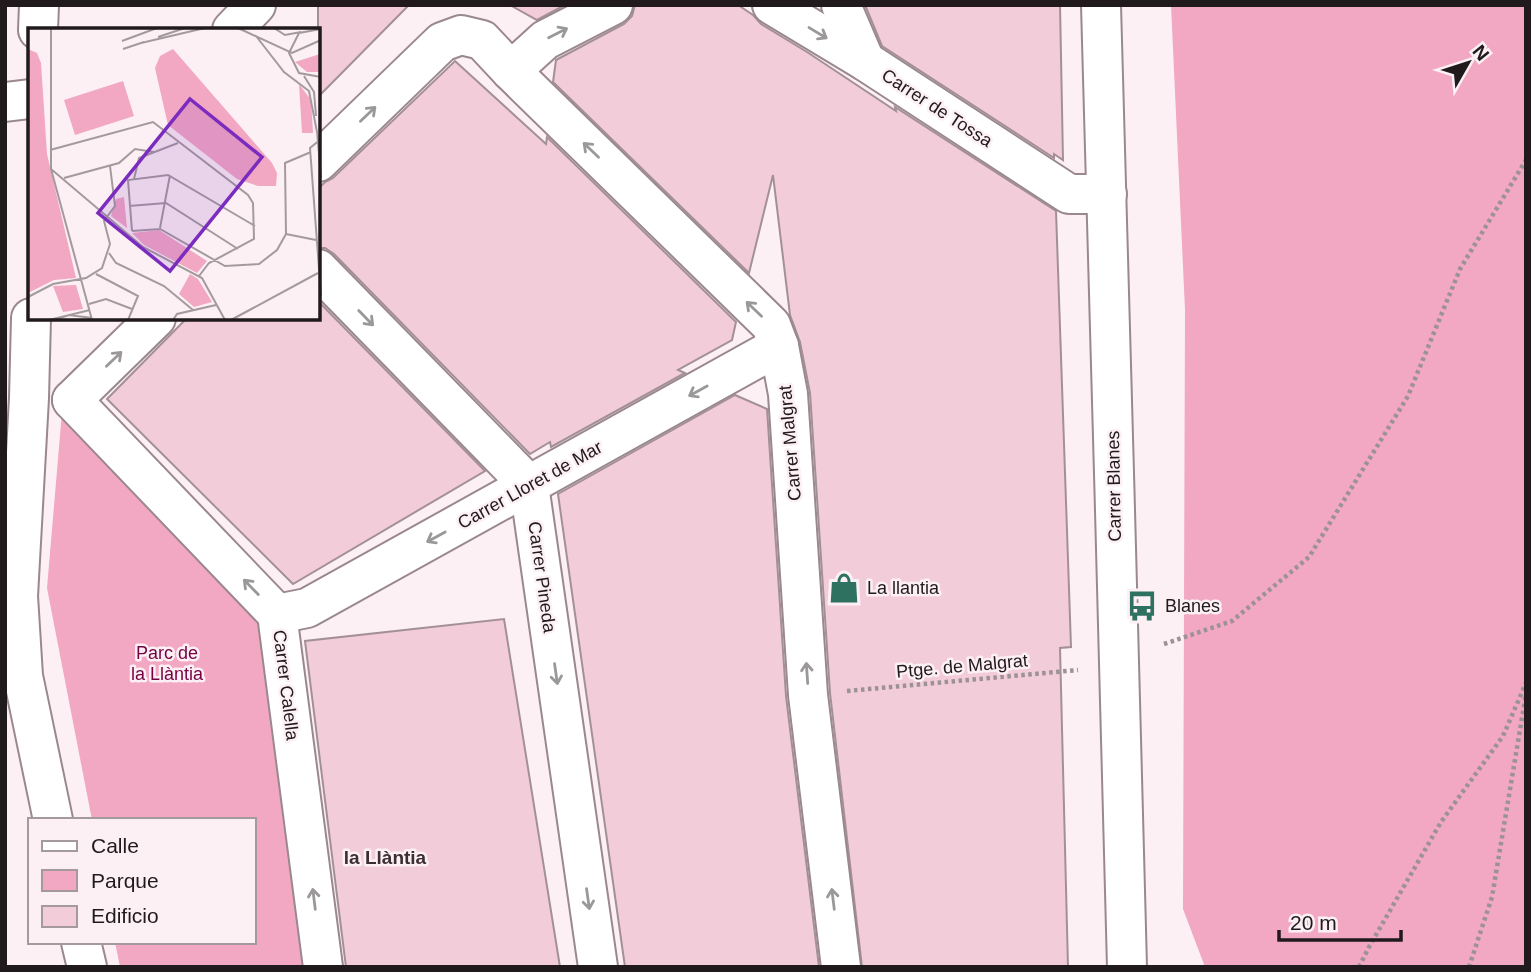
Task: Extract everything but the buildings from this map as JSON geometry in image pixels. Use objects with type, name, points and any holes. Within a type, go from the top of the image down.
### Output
[{"type":"street","points":[[38,28],[39,5]]},
{"type":"street","points":[[234,28],[256,5]]},
{"type":"street","points":[[510,71],[545,40],[613,5]]},
{"type":"street","name":"Carrer de Tossa","points":[[772,5],[865,61],[1069,194],[1107,194]]},
{"type":"street","points":[[841,5],[865,61]]},
{"type":"street","name":"Carrer Blanes","points":[[1101,5],[1127,967]]},
{"type":"street","name":"Carrer Malgrat","points":[[320,160],[442,42],[461,35],[482,40],[510,71],[771,326],[779,345],[788,394],[808,695],[841,967]]},
{"type":"street","points":[[5,102],[28,99]]},
{"type":"street","points":[[320,271],[529,485]]},
{"type":"street","points":[[31,320],[18,596],[23,676],[53,818]]},
{"type":"street","points":[[29,398],[72,400],[154,320]]},
{"type":"street","name":"Carrer Lloret de Mar","points":[[277,614],[307,608],[779,345]]},
{"type":"street","name":"Carrer Calella","points":[[72,400],[277,614],[323,967]]},
{"type":"street","name":"Carrer Pineda","points":[[529,485],[598,967]]},
{"type":"street","points":[[81,944],[87,967]]},
{"type":"path","points":[[1164,644],[1232,621],[1309,557],[1408,396],[1460,269],[1526,160]]},
{"type":"path","name":"Ptge. de Malgrat","points":[[808,695],[1118,666]]},
{"type":"path","points":[[1359,967],[1441,822],[1503,736],[1526,683]]},
{"type":"path","points":[[1469,967],[1492,897],[1526,694]]},
{"type":"green space","points":[[1171,5],[1526,5],[1526,967],[1205,967],[1183,909],[1185,310]]},
{"type":"green space","name":"Parc de la Llàntia","points":[[62,412],[266,616],[304,967],[120,967],[115,944],[256,944],[256,818],[92,818],[47,588]]},
{"type":"place","name":"La llantia","points":[[844,588]]},
{"type":"place","name":"Blanes","points":[[1142,606]]},
{"type":"district","name":"la Llàntia","points":[[385,857]]}]
